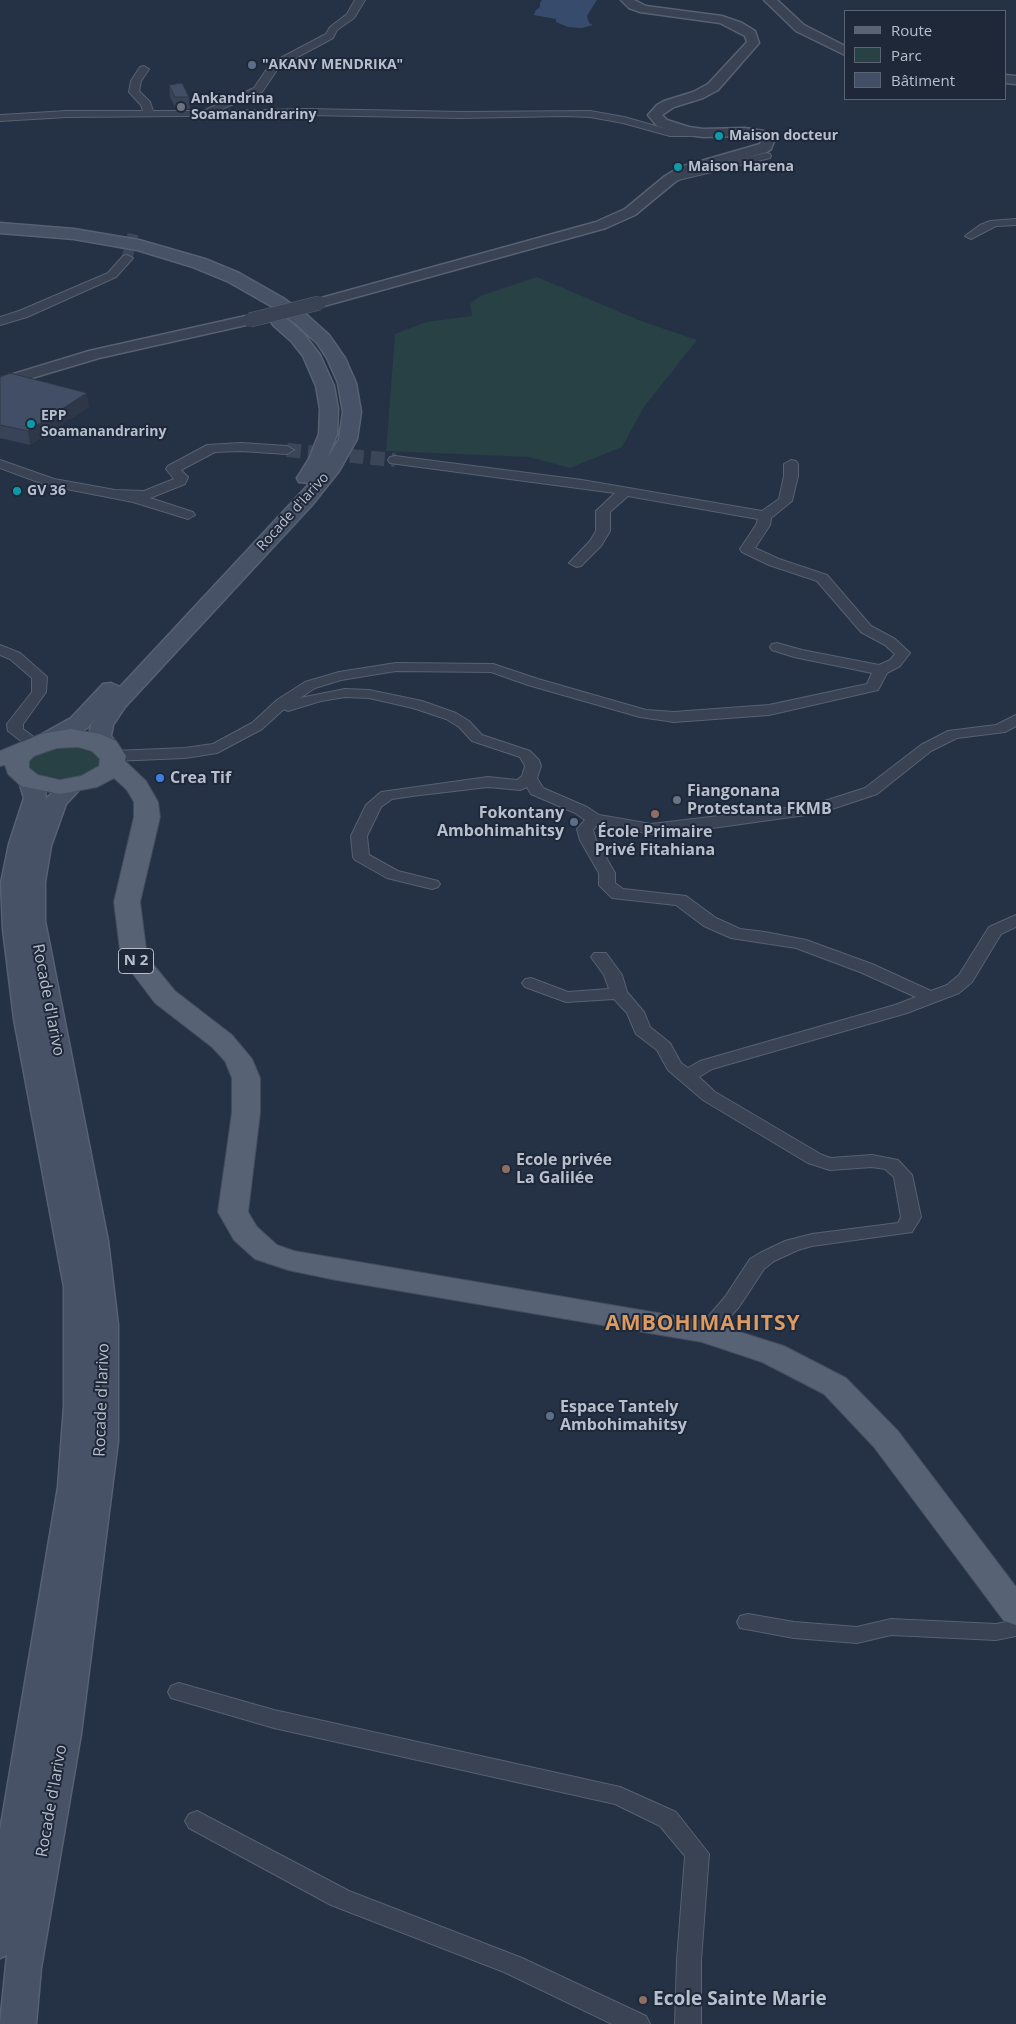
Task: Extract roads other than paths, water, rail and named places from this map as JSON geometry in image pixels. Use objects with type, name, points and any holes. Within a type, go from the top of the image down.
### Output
[{"type":"main road","name":"Rocade d'Iarivo","points":[[0,228],[74,234],[139,245],[199,263],[233,277],[277,302],[302,320],[323,339],[336,358],[347,383],[352,412],[348,439],[330,471],[305,501],[117,703],[102,724],[100,736],[111,755]]},
{"type":"main road","name":"Rocade d'Iarivo","points":[[0,236],[63,241],[119,250],[174,265],[222,286],[253,303],[298,338],[311,354],[319,370],[325,386],[329,409],[328,434],[324,447],[308,476],[295,492],[79,723],[27,748]]},
{"type":"main road","name":"N 2","points":[[27,748],[54,741],[78,740],[101,746],[130,778],[146,802],[147,817],[127,902],[134,958],[165,997],[227,1047],[238,1059],[246,1078],[246,1113],[234,1212],[245,1233],[266,1252],[288,1260],[336,1270],[705,1332],[773,1354],[835,1386],[886,1439],[1016,1612]]},
{"type":"main road","points":[[27,748],[17,760],[18,777],[49,786],[80,784],[117,785],[142,795]]},
{"type":"main road","points":[[80,784],[104,774],[111,755]]},
{"type":"main road","name":"Rocade d'Iarivo","points":[[0,1943],[34,1724],[74,1487],[79,1406],[78,1286],[27,1019],[15,929],[13,882],[21,844],[35,798],[34,790],[18,777]]},
{"type":"main road","name":"Rocade d'Iarivo","points":[[18,2024],[23,1968],[64,1734],[103,1441],[104,1325],[95,1250],[33,921],[33,882],[39,846],[52,808],[56,801],[80,784]]},
{"type":"street","points":[[200,114],[258,90],[275,65],[330,36],[338,25],[352,16],[360,0]]},
{"type":"street","points":[[627,0],[633,6],[644,9],[730,22],[747,30],[753,37],[753,42],[713,87],[698,95],[669,104],[655,115],[658,121],[669,126],[702,133]]},
{"type":"street","points":[[770,0],[800,28],[844,50]]},
{"type":"street","points":[[144,69],[136,81],[134,92],[146,104],[148,114]]},
{"type":"street","points":[[0,118],[67,114],[308,112],[462,115],[566,113],[590,114],[670,132],[751,133],[765,137],[768,142],[762,149],[685,170],[670,179],[630,212],[601,225],[319,303],[95,354],[22,376],[0,385]]},
{"type":"street","points":[[670,179],[766,156]]},
{"type":"street","points":[[971,236],[994,223],[1016,222]]},
{"type":"street","points":[[0,321],[23,314],[112,274],[126,262],[127,258]]},
{"type":"street","points":[[116,494],[146,495],[180,481],[181,477],[173,469],[212,448],[241,447],[287,450]]},
{"type":"street","points":[[395,460],[530,477],[720,507],[765,516]]},
{"type":"street","points":[[0,464],[51,482],[136,498],[188,515]]},
{"type":"street","points":[[111,755],[185,753],[217,748],[257,726],[310,684],[338,676],[396,667],[494,668],[533,682],[645,714],[674,717],[768,710],[872,686],[881,670],[895,662],[902,653],[890,642],[866,629],[822,578],[774,562],[747,549],[763,525],[765,516],[785,501],[791,476],[791,464]]},
{"type":"street","points":[[576,563],[596,543],[603,532],[603,511],[624,492]]},
{"type":"street","points":[[777,647],[799,654],[881,670]]},
{"type":"street","points":[[0,649],[15,656],[40,677],[39,692],[15,724],[16,732],[27,748]]},
{"type":"street","points":[[274,711],[320,697],[345,693],[369,694],[417,704],[451,716],[464,724],[477,738],[524,754],[534,766],[529,778],[520,785],[488,782],[395,794],[387,796],[374,805],[359,836],[361,857],[393,875],[432,884]]},
{"type":"street","points":[[529,778],[537,791],[556,801],[581,810],[594,819],[651,828],[698,826],[739,818],[814,810],[870,791],[926,748],[953,734],[1000,729],[1016,720]]},
{"type":"street","points":[[594,819],[586,829],[588,840],[607,873],[608,885],[618,894],[680,900],[710,922],[737,934],[800,944],[866,968],[932,998]]},
{"type":"street","points":[[686,1076],[706,1065],[902,1009],[954,990],[966,978],[995,931],[1016,920]]},
{"type":"street","points":[[600,957],[612,975],[620,994],[635,1012],[642,1030],[664,1047],[674,1066],[708,1096],[815,1159],[830,1164],[872,1161],[891,1164],[903,1175],[911,1217],[905,1228],[812,1240],[792,1245],[772,1254],[757,1264],[732,1302],[705,1332]]},
{"type":"street","points":[[531,983],[566,997],[620,994]]},
{"type":"street","points":[[748,1622],[794,1630],[857,1635],[891,1626],[996,1632],[1016,1628]]},
{"type":"street","points":[[179,1692],[274,1719],[620,1796],[668,1819],[697,1854],[689,1960],[688,2024]]},
{"type":"street","points":[[197,1820],[340,1898],[513,1965],[637,2024]]},
{"type":"water","points":[[542,0],[597,0],[587,16],[589,23],[593,25],[582,28],[568,27],[556,22],[556,19],[534,15],[535,11],[540,7]]},
{"type":"tunnel","points":[[127,258],[133,234]]},
{"type":"tunnel","points":[[287,450],[395,460]]},
{"type":"place","name":"\"AKANY MENDRIKA\"","points":[[252,65]]},
{"type":"place","name":"Ankandrina Soamanandrariny","points":[[181,107]]},
{"type":"place","name":"Maison docteur","points":[[719,136]]},
{"type":"place","name":"Maison Harena","points":[[678,167]]},
{"type":"place","name":"EPP Soamanandrariny","points":[[31,424]]},
{"type":"place","name":"GV 36","points":[[17,491]]},
{"type":"place","name":"Crea Tif","points":[[160,778]]},
{"type":"place","name":"Fiangonana Protestanta FKMB","points":[[677,800]]},
{"type":"place","name":"École Primaire Privé Fitahiana","points":[[655,814]]},
{"type":"place","name":"Fokontany Ambohimahitsy","points":[[574,822]]},
{"type":"place","name":"Ecole privée La Galilée","points":[[506,1169]]},
{"type":"place","name":"Espace Tantely Ambohimahitsy","points":[[550,1416]]},
{"type":"place","name":"Ecole Sainte Marie","points":[[643,2000]]},
{"type":"district","name":"AMBOHIMAHITSY","points":[[703,1324]]}]
